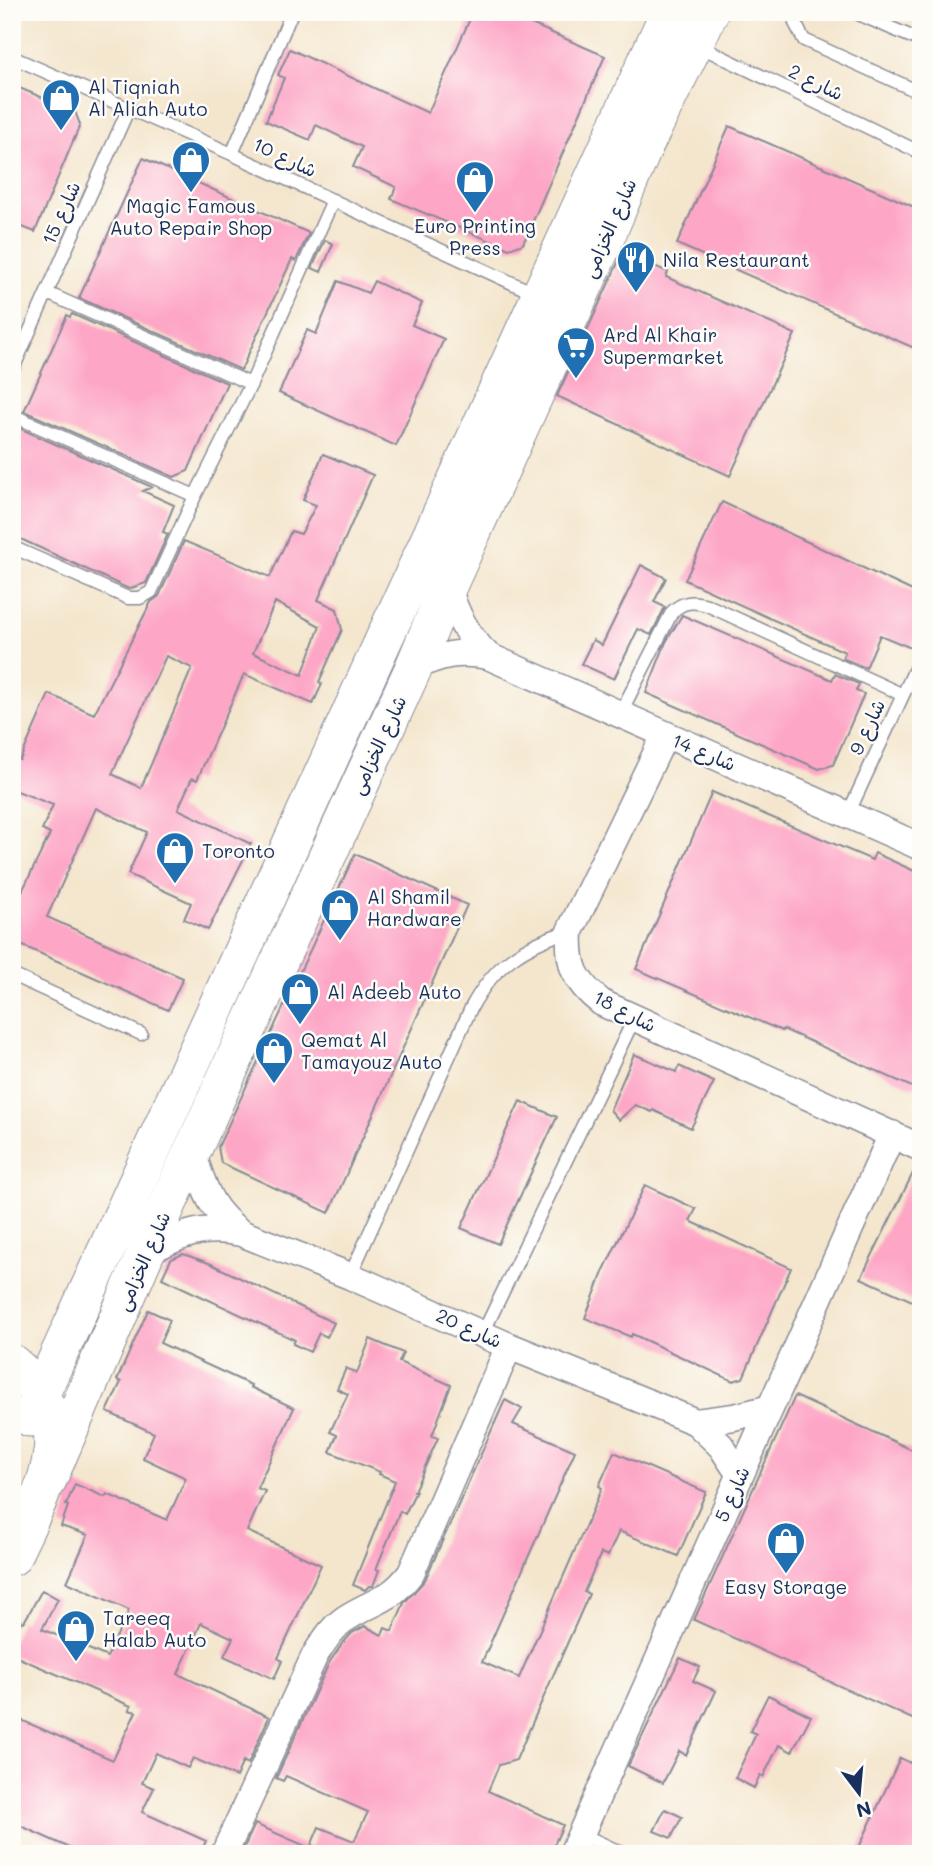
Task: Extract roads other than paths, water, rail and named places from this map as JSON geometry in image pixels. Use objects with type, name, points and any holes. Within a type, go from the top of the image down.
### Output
[{"type":"street","name":"شارع الخزامى","points":[[28,1401],[669,12]]},
{"type":"street","name":"شارع الخزامى","points":[[48,1480],[146,1252],[413,669],[644,147],[703,28]]},
{"type":"street","points":[[601,249],[598,229],[637,139],[632,126],[619,122]]},
{"type":"street","name":"شارع 14","points":[[448,586],[455,610],[466,632],[488,656]]},
{"type":"street","name":"شارع 14","points":[[413,669],[441,656],[457,653],[488,656],[921,847]]},
{"type":"street","name":"شارع 18","points":[[665,735],[570,932],[568,952],[574,972],[585,990],[602,1003],[634,1019],[921,1147]]},
{"type":"street","name":"شارع 5","points":[[576,1844],[892,1134]]},
{"type":"street","name":"شارع 20","points":[[192,1152],[210,1201],[218,1213],[241,1233]]},
{"type":"street","name":"شارع 20","points":[[146,1252],[194,1231],[223,1230],[241,1233],[350,1276],[509,1346],[696,1422],[721,1446],[740,1475]]},
{"type":"street","points":[[224,1854],[315,1655],[326,1638],[347,1618],[383,1601],[399,1589],[411,1573],[509,1346]]},
{"type":"street","points":[[12,1363],[24,1373],[37,1444],[33,1470],[12,1520]]},
{"type":"street","points":[[12,1557],[48,1480],[54,1450],[51,1422],[28,1401]]},
{"type":"street","name":"شارع 20","points":[[696,1422],[734,1417],[770,1408]]},
{"type":"lane","points":[[232,154],[292,12]]},
{"type":"lane","points":[[795,12],[798,33],[804,40],[921,93]]},
{"type":"lane","points":[[854,12],[921,41]]},
{"type":"lane","name":"شارع 2","points":[[703,28],[921,153]]},
{"type":"lane","name":"شارع 10","points":[[12,57],[540,295]]},
{"type":"lane","name":"شارع 15","points":[[12,371],[128,110]]},
{"type":"lane","points":[[12,547],[123,596],[140,598],[155,587],[195,496],[251,384],[333,201]]},
{"type":"lane","points":[[47,293],[251,384]]},
{"type":"lane","points":[[12,415],[195,496]]},
{"type":"lane","points":[[620,714],[672,612],[685,603],[693,602],[707,605],[903,695]]},
{"type":"lane","name":"شارع 9","points":[[848,814],[921,656]]},
{"type":"lane","points":[[350,1276],[482,986],[512,957],[549,937],[570,932]]},
{"type":"lane","points":[[12,975],[141,1034]]},
{"type":"lane","points":[[483,1333],[634,1019]]},
{"type":"lane","points":[[576,1844],[624,1854]]},
{"type":"place","name":"Al Tiqniah Al Aliah Auto","points":[[61,132]]},
{"type":"place","name":"Magic Famous Auto Repair Shop","points":[[191,194]]},
{"type":"place","name":"Euro Printing Press","points":[[475,214]]},
{"type":"place","name":"Nila Restaurant","points":[[636,294]]},
{"type":"place","name":"Ard Al Khair Supermarket","points":[[576,380]]},
{"type":"place","name":"Toronto","points":[[175,885]]},
{"type":"place","name":"Al Shamil Hardware","points":[[340,942]]},
{"type":"place","name":"Al Adeeb Auto","points":[[300,1026]]},
{"type":"place","name":"Qemat Al Tamayouz Auto","points":[[274,1085]]},
{"type":"place","name":"Easy Storage","points":[[786,1575]]},
{"type":"place","name":"Tareeq Halab Auto","points":[[76,1663]]}]
